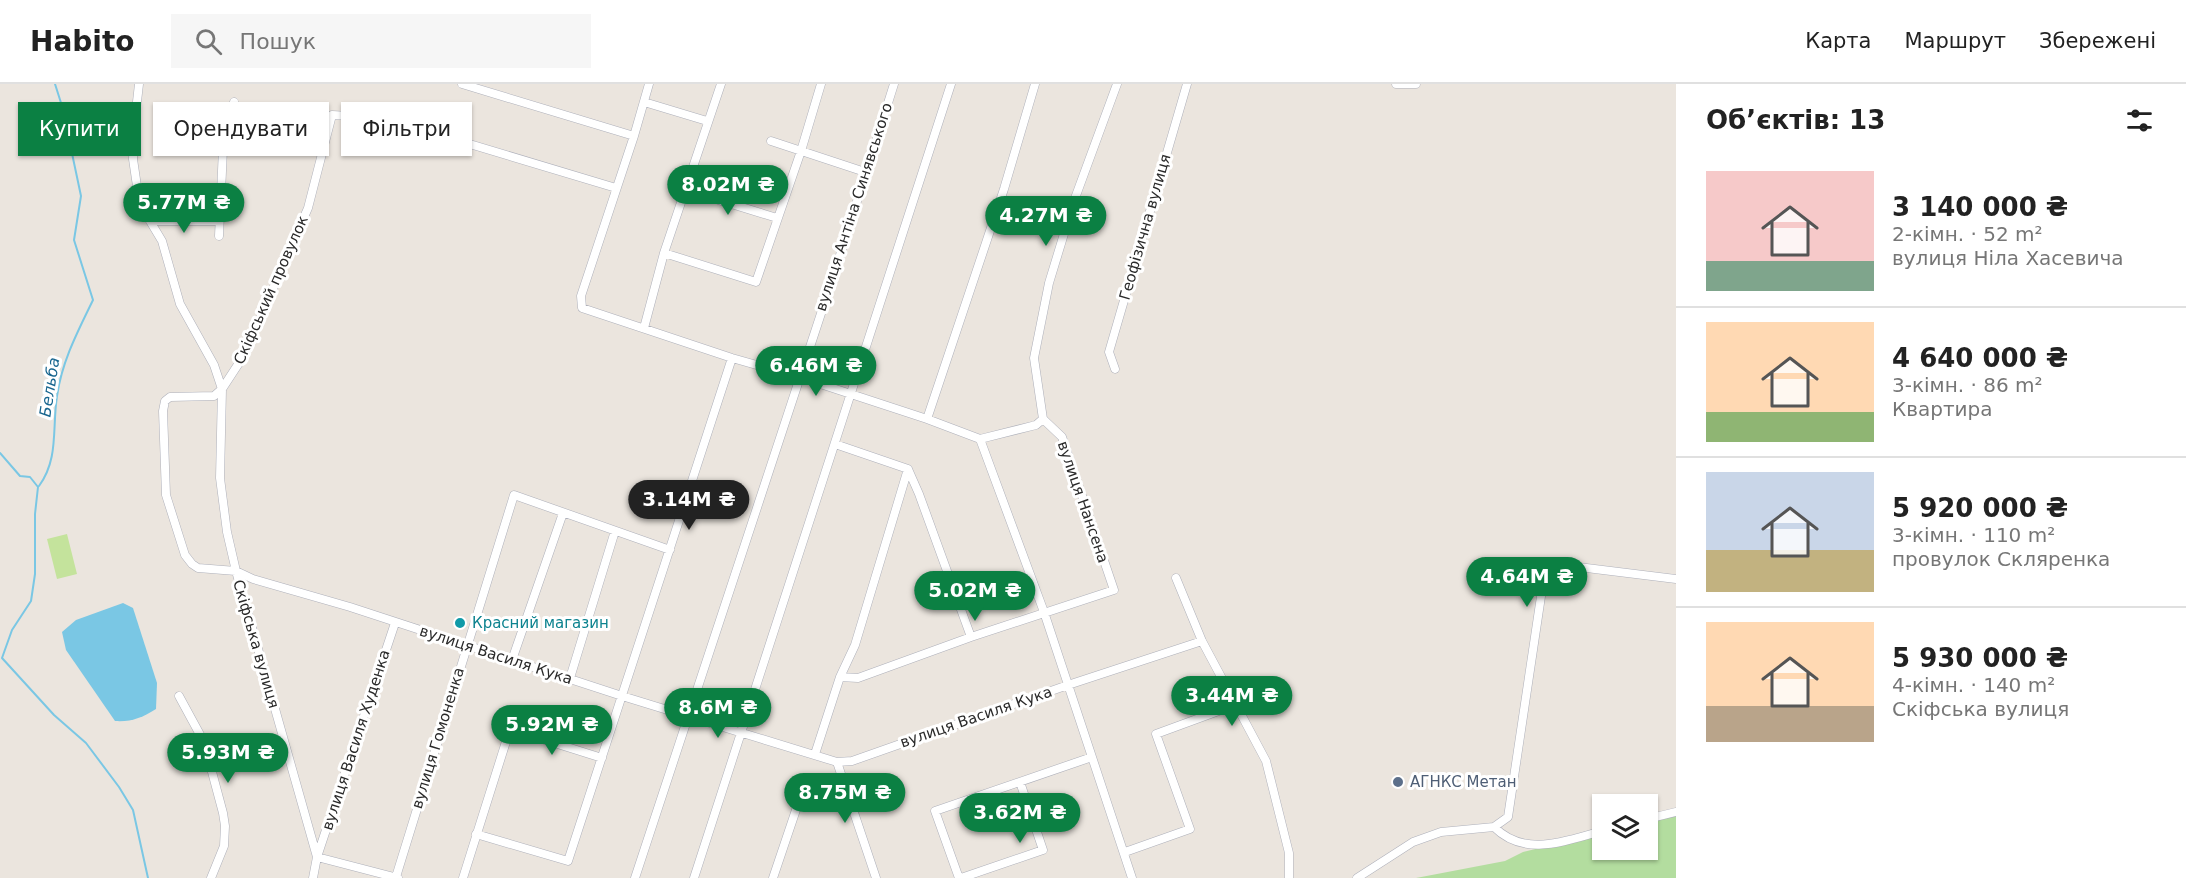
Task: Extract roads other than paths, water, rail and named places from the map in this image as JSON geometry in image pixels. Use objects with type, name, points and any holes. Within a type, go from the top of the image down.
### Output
[{"type":"street","points":[[139,84],[133,159],[138,193],[162,241],[180,304],[214,365],[222,389],[220,478],[227,532],[236,571]]},
{"type":"street","points":[[462,84],[634,136]]},
{"type":"street","points":[[649,84],[581,296],[582,308],[927,419],[980,439],[1036,425],[1043,419],[1034,358],[1048,283],[1074,201],[1117,84]]},
{"type":"street","points":[[644,328],[664,253],[721,84]]},
{"type":"street","points":[[664,253],[756,282],[801,151],[820,84]]},
{"type":"street","name":"вулиця Антіна Синявського","points":[[635,878],[799,377],[836,271],[894,84]]},
{"type":"street","points":[[694,878],[951,84]]},
{"type":"street","points":[[927,419],[1004,189],[1035,84]]},
{"type":"street","name":"Геофізична вулиця","points":[[1115,369],[1109,352],[1187,84]]},
{"type":"street","points":[[1396,84],[1413,85]]},
{"type":"street","points":[[644,102],[708,121]]},
{"type":"street","name":"Скіфський провулок","points":[[222,389],[239,363],[256,328],[308,208],[332,115],[383,118],[616,188]]},
{"type":"street","points":[[771,141],[865,172]]},
{"type":"street","points":[[219,236],[223,156]]},
{"type":"street","points":[[686,190],[777,218]]},
{"type":"street","points":[[150,221],[219,221]]},
{"type":"street","points":[[476,834],[568,861],[732,358]]},
{"type":"street","name":"Скіфська вулиця","points":[[222,389],[214,396],[170,397],[165,401],[163,411],[166,495],[181,546],[192,564],[203,570],[236,571],[317,857],[313,878]]},
{"type":"street","name":"вулиця Нансена","points":[[1043,419],[1062,437],[1114,590],[1044,612]]},
{"type":"street","points":[[980,439],[1044,612],[1132,878]]},
{"type":"street","points":[[835,444],[908,469],[971,637]]},
{"type":"street","points":[[815,754],[840,677],[855,645],[908,469]]},
{"type":"street","name":"вулиця Гомоненка","points":[[397,878],[514,495],[562,513]]},
{"type":"street","points":[[512,660],[562,513],[670,550]]},
{"type":"street","points":[[570,678],[615,531]]},
{"type":"street","points":[[1357,878],[1413,842],[1441,832],[1494,827],[1508,817],[1546,563],[1676,579]]},
{"type":"street","name":"вулиця Василя Кука","points":[[236,571],[253,579],[467,644],[622,696],[837,762],[852,760],[1202,641]]},
{"type":"street","points":[[1176,578],[1202,641],[1266,761],[1289,853],[1289,878]]},
{"type":"street","points":[[840,677],[858,678],[1044,612]]},
{"type":"street","name":"вулиця Василя Худенка","points":[[317,857],[395,623]]},
{"type":"street","points":[[179,696],[204,742],[224,819],[224,846],[211,878]]},
{"type":"street","points":[[1125,852],[1190,829],[1156,734],[1235,705]]},
{"type":"street","points":[[463,878],[510,729],[602,758]]},
{"type":"street","points":[[1020,782],[1043,850],[960,878],[935,811],[1020,782],[1092,758]]},
{"type":"street","points":[[837,762],[876,878]]},
{"type":"street","points":[[773,878],[799,801],[845,786]]},
{"type":"street","points":[[1658,816],[1676,812]]},
{"type":"street","points":[[1494,827],[1502,835],[1523,845],[1535,846],[1546,846],[1592,834]]},
{"type":"street","points":[[317,857],[397,878]]},
{"type":"water","points":[[123,603],[133,608],[157,683],[156,709],[136,719],[115,721],[66,650],[62,632],[76,620]]},
{"type":"waterway","name":"Бельба","points":[[39,486],[50,465],[59,383],[71,346],[93,300],[74,240],[81,196],[62,106],[55,84]]},
{"type":"waterway","points":[[0,453],[20,476],[30,477],[38,487],[35,514],[35,574],[31,601],[12,630],[2,658],[54,715],[86,743],[119,787],[133,810],[148,878]]},
{"type":"place","name":"Красний магазин","points":[[460,623]]},
{"type":"place","name":"АГНКС Метан","points":[[1398,782]]}]
